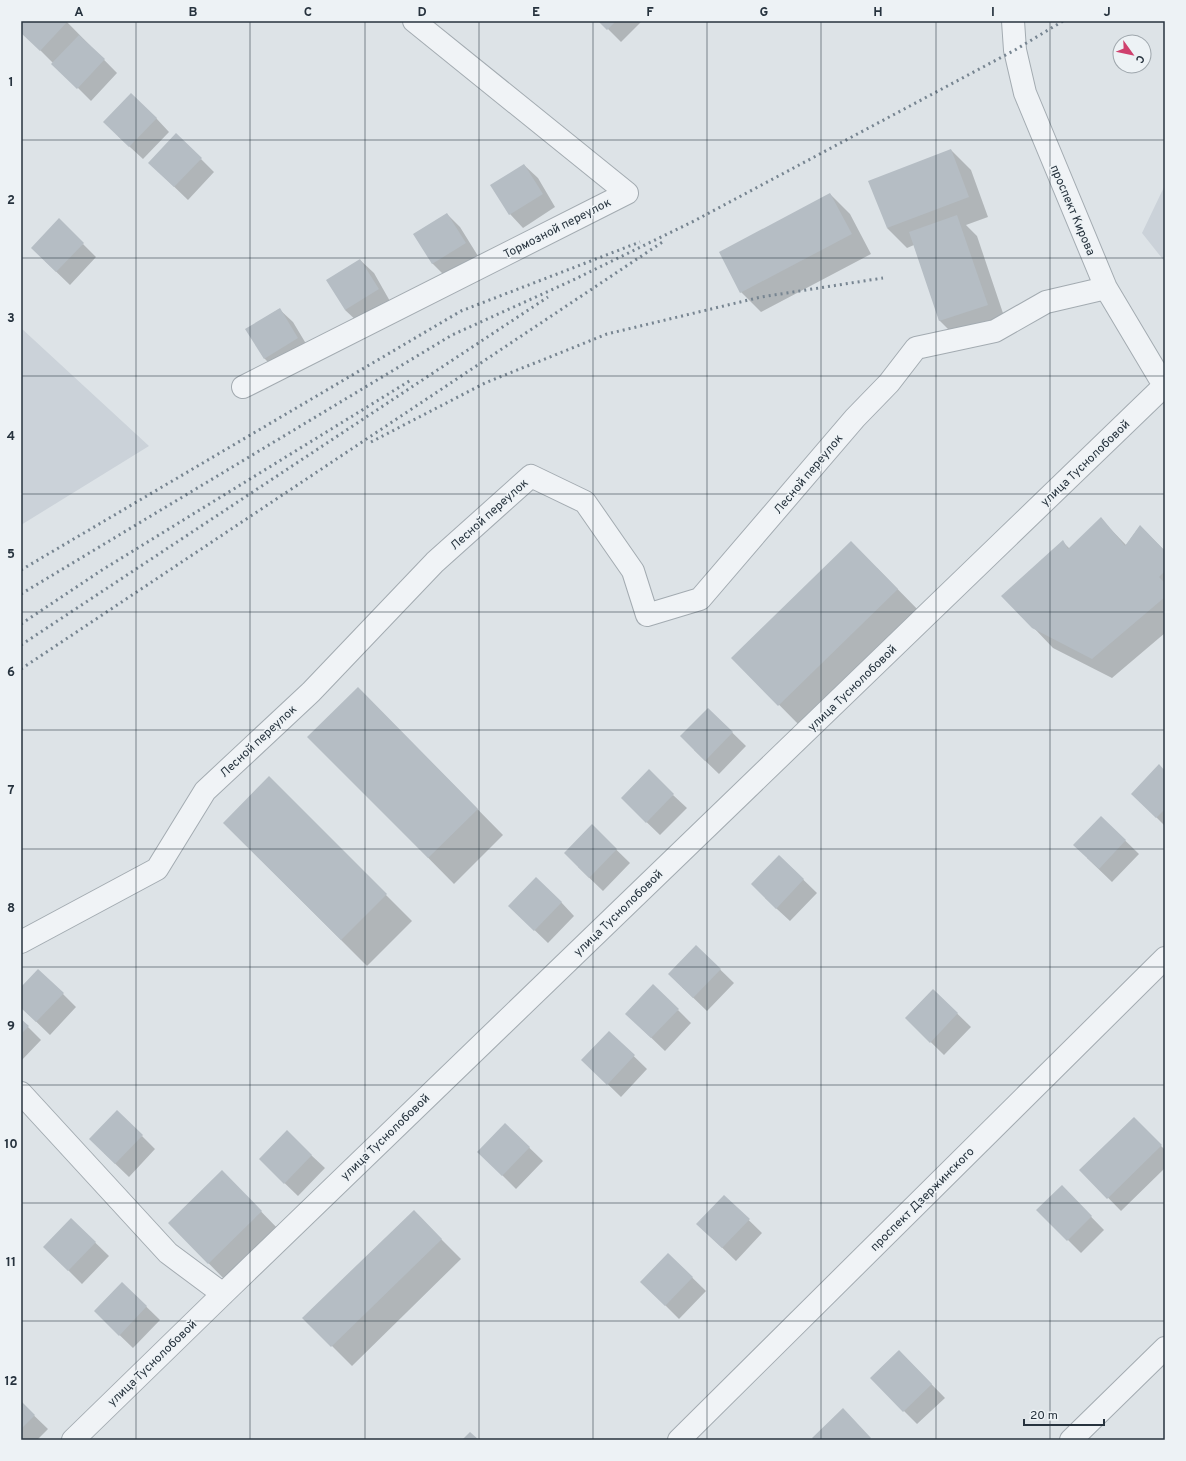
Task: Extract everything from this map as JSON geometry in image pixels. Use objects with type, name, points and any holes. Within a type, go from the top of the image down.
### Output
[{"type":"street","name":"Тормозной переулок","points":[[243,387],[627,193],[414,21]]},
{"type":"street","name":"проспект Кирова","points":[[1013,21],[1015,50],[1025,93],[1106,288],[1165,387]]},
{"type":"street","name":"Лесной переулок","points":[[21,942],[46,927],[157,869],[205,791],[311,692],[435,562],[531,476],[585,502],[633,571],[647,615],[700,599],[888,383],[916,348],[995,331],[1046,302],[1106,288]]},
{"type":"street","name":"улица Туснолобовой","points":[[73,1440],[1165,387]]},
{"type":"street","name":"проспект Дзержинского","points":[[680,1440],[1165,958]]},
{"type":"street","points":[[21,1094],[168,1253],[223,1294]]},
{"type":"street","points":[[1071,1440],[1165,1348]]},
{"type":"shaded area","points":[[1165,185],[1165,262],[1142,233]]},
{"type":"shaded area","points":[[21,328],[149,446],[21,525]]},
{"type":"building","points":[[21,21],[68,21],[40,51],[21,33]]},
{"type":"building","points":[[598,21],[616,21],[607,30]]},
{"type":"building","points":[[79,35],[105,59],[77,89],[51,64]]},
{"type":"building","points":[[131,93],[157,118],[129,147],[103,122]]},
{"type":"building","points":[[176,133],[202,158],[174,187],[148,163]]},
{"type":"building","points":[[951,149],[969,197],[887,228],[868,181]]},
{"type":"building","points":[[524,164],[543,194],[509,215],[490,185]]},
{"type":"building","points":[[830,193],[852,234],[740,293],[719,252]]},
{"type":"building","points":[[447,213],[466,243],[432,264],[413,234]]},
{"type":"building","points":[[957,215],[988,305],[939,321],[909,232]]},
{"type":"building","points":[[59,218],[84,243],[56,272],[31,248]]},
{"type":"building","points":[[360,259],[379,289],[345,310],[326,280]]},
{"type":"building","points":[[280,308],[298,338],[264,359],[245,329]]},
{"type":"building","points":[[1101,517],[1125,546],[1140,525],[1165,551],[1165,571],[1159,577],[1165,583],[1165,597],[1092,659],[1032,628],[1001,596],[1063,540],[1068,549]]},
{"type":"building","points":[[851,541],[898,589],[778,706],[731,658]]},
{"type":"building","points":[[358,687],[478,809],[428,858],[307,737]]},
{"type":"building","points":[[708,708],[733,732],[705,761],[680,736]]},
{"type":"building","points":[[1159,764],[1165,771],[1165,809],[1156,818],[1131,794]]},
{"type":"building","points":[[649,769],[674,794],[646,823],[621,798]]},
{"type":"building","points":[[269,776],[387,894],[341,940],[223,823]]},
{"type":"building","points":[[1101,816],[1126,840],[1099,869],[1073,845]]},
{"type":"building","points":[[592,824],[617,849],[589,878],[564,853]]},
{"type":"building","points":[[779,855],[804,879],[776,909],[751,884]]},
{"type":"building","points":[[536,877],[562,902],[534,931],[508,906]]},
{"type":"building","points":[[696,945],[721,969],[693,998],[668,974]]},
{"type":"building","points":[[38,969],[64,993],[36,1022],[21,1008],[21,987]]},
{"type":"building","points":[[653,984],[679,1009],[651,1038],[625,1014]]},
{"type":"building","points":[[933,989],[958,1013],[930,1043],[905,1018]]},
{"type":"building","points":[[21,1019],[29,1026],[21,1034]]},
{"type":"building","points":[[609,1031],[635,1055],[607,1085],[581,1060]]},
{"type":"building","points":[[117,1110],[143,1135],[115,1164],[89,1139]]},
{"type":"building","points":[[1134,1117],[1162,1145],[1107,1199],[1079,1170]]},
{"type":"building","points":[[505,1123],[530,1147],[502,1176],[477,1152]]},
{"type":"building","points":[[287,1130],[312,1155],[284,1184],[259,1159]]},
{"type":"building","points":[[222,1170],[262,1211],[208,1264],[168,1223]]},
{"type":"building","points":[[1062,1185],[1092,1216],[1067,1241],[1036,1210]]},
{"type":"building","points":[[724,1195],[750,1219],[722,1248],[696,1224]]},
{"type":"building","points":[[414,1210],[442,1239],[331,1347],[302,1318]]},
{"type":"building","points":[[71,1218],[96,1242],[68,1271],[43,1247]]},
{"type":"building","points":[[668,1253],[693,1277],[665,1306],[640,1282]]},
{"type":"building","points":[[122,1282],[147,1306],[119,1336],[94,1311]]},
{"type":"building","points":[[899,1350],[932,1384],[903,1412],[870,1378]]},
{"type":"building","points":[[21,1401],[35,1415],[21,1429]]},
{"type":"building","points":[[843,1408],[871,1438],[869,1440],[814,1440],[812,1438]]},
{"type":"building","points":[[470,1432],[479,1440],[462,1440]]},
{"type":"railway","points":[[21,594],[452,335],[571,281],[694,221],[1015,50],[1063,21]]},
{"type":"railway","points":[[21,669],[664,241]]},
{"type":"railway","points":[[21,570],[461,311],[640,242]]},
{"type":"railway","points":[[371,442],[485,383],[607,334],[761,297],[883,278]]},
{"type":"railway","points":[[21,645],[548,297]]},
{"type":"railway","points":[[21,624],[102,570],[411,380]]}]
